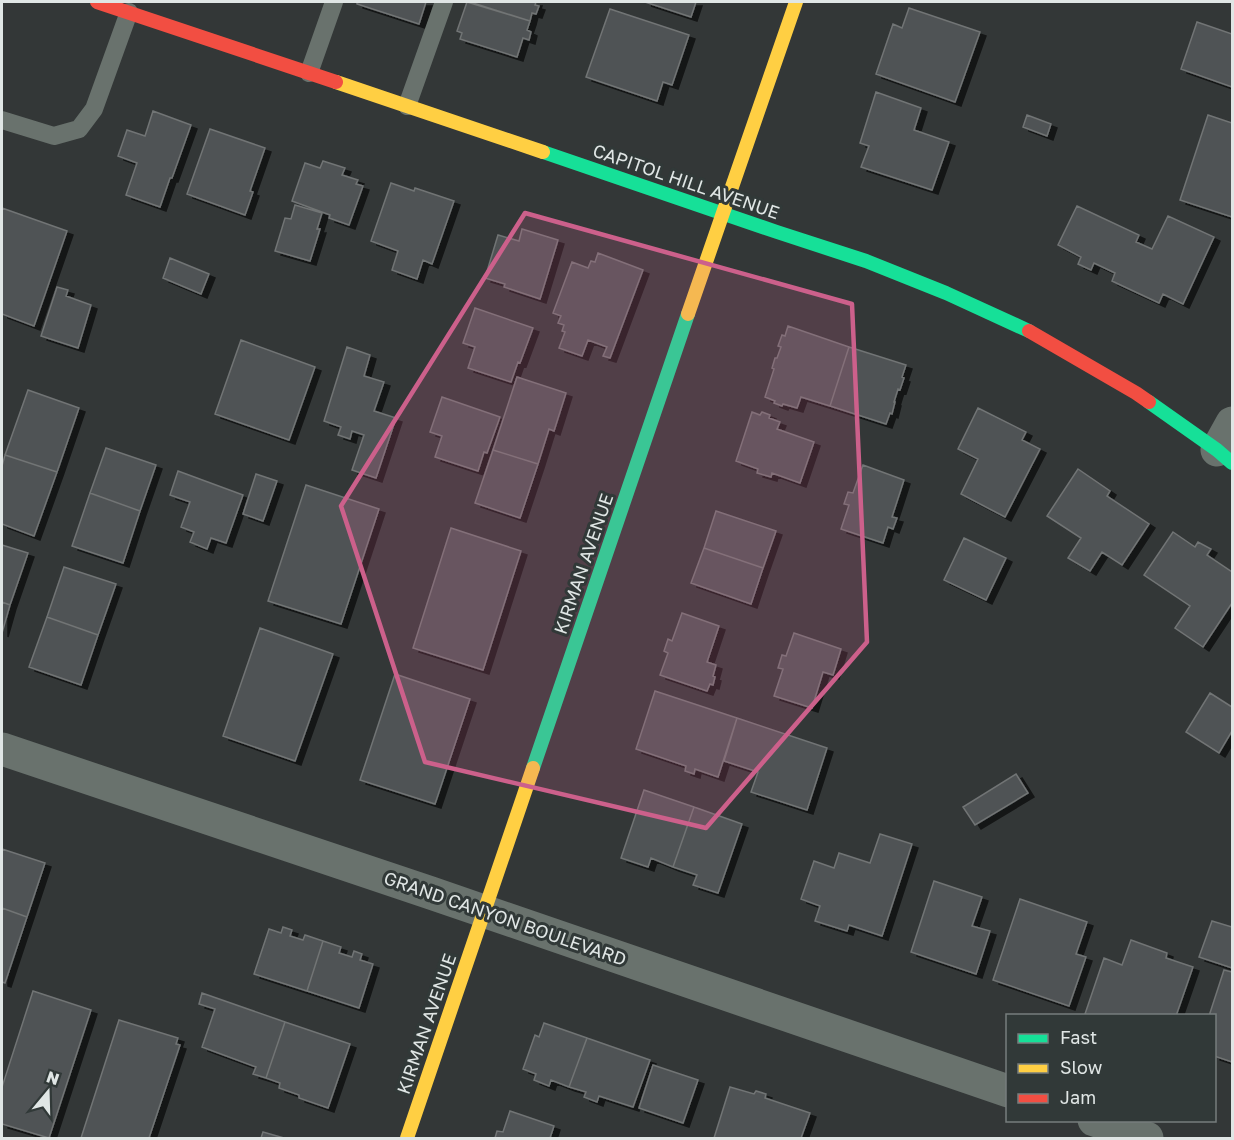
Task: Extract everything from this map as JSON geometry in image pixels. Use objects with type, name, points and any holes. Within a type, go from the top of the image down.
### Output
[{"type":"street","name":"CAPITOL HILL AVENUE","points":[[97,2],[866,261],[946,293],[1036,335],[1227,445]]},
{"type":"street","name":"KIRMAN AVENUE","points":[[407,1138],[796,2]]},
{"type":"street","name":"GRAND CANYON BOULEVARD","points":[[2,749],[1006,1090]]},
{"type":"street","points":[[1100,1122],[1147,1138]]},
{"type":"lane","points":[[150,20],[157,2]]},
{"type":"lane","points":[[309,73],[334,2]]},
{"type":"lane","points":[[407,106],[444,2]]},
{"type":"lane","points":[[2,120],[54,136],[79,129],[94,109],[129,12]]},
{"type":"highlighted area","points":[[525,213],[852,304],[867,642],[706,828],[425,762],[341,506]]},
{"type":"building","points":[[357,2],[426,2],[419,24],[357,4]]},
{"type":"building","points":[[467,2],[530,21],[527,30],[531,32],[529,40],[523,38],[517,57],[460,39],[462,33],[457,31]]},
{"type":"building","points":[[470,2],[536,2],[535,5],[539,6],[536,14],[532,13],[530,21]]},
{"type":"building","points":[[645,2],[696,2],[691,17]]},
{"type":"building","points":[[909,8],[980,32],[955,102],[876,74],[893,24],[902,28]]},
{"type":"building","points":[[610,9],[689,35],[672,85],[663,82],[657,101],[586,77]]},
{"type":"building","points":[[1197,22],[1232,34],[1232,87],[1181,69]]},
{"type":"building","points":[[876,92],[921,108],[914,130],[949,142],[932,190],[861,167],[869,146],[860,143]]},
{"type":"building","points":[[153,111],[191,125],[160,207],[126,195],[137,163],[118,156],[127,130],[145,136]]},
{"type":"building","points":[[1027,115],[1051,124],[1047,136],[1023,127]]},
{"type":"building","points":[[1208,115],[1232,123],[1232,217],[1180,200]]},
{"type":"building","points":[[210,129],[265,148],[250,191],[253,192],[245,215],[187,194]]},
{"type":"building","points":[[323,161],[345,168],[342,175],[358,180],[356,184],[363,186],[349,225],[329,218],[330,215],[292,201],[305,163],[320,168]]},
{"type":"building","points":[[391,183],[454,201],[432,264],[423,260],[417,279],[392,270],[398,251],[371,241]]},
{"type":"building","points":[[295,205],[322,213],[317,229],[320,229],[310,261],[275,251],[285,218],[291,219]]},
{"type":"building","points":[[1077,206],[1139,235],[1136,242],[1152,249],[1168,216],[1214,237],[1183,304],[1163,294],[1159,303],[1112,281],[1115,273],[1094,263],[1091,270],[1078,264],[1081,257],[1058,245]]},
{"type":"building","points":[[2,208],[67,231],[34,326],[2,314]]},
{"type":"building","points":[[522,229],[558,240],[540,299],[485,278],[498,235],[519,241]]},
{"type":"building","points":[[598,253],[643,270],[610,358],[603,356],[607,347],[588,340],[582,356],[559,348],[565,332],[562,331],[564,325],[558,323],[561,316],[553,313],[572,262],[588,268],[591,261],[595,262]]},
{"type":"building","points":[[170,258],[209,274],[201,294],[163,278]]},
{"type":"building","points":[[57,287],[68,290],[66,296],[91,305],[78,348],[41,336]]},
{"type":"building","points":[[475,308],[533,328],[511,382],[468,368],[475,347],[463,343]]},
{"type":"building","points":[[788,326],[849,347],[830,406],[801,397],[797,408],[783,404],[782,406],[765,397],[775,358],[781,347],[778,346]]},
{"type":"building","points":[[241,340],[315,367],[289,440],[215,414]]},
{"type":"building","points":[[347,347],[370,355],[364,376],[384,382],[374,411],[396,418],[376,478],[352,470],[364,435],[352,431],[350,439],[338,435],[341,427],[324,421]]},
{"type":"building","points":[[849,347],[906,365],[892,414],[890,413],[886,424],[830,406]]},
{"type":"building","points":[[517,377],[566,393],[554,431],[549,429],[538,464],[493,450]]},
{"type":"building","points":[[28,390],[79,408],[57,472],[5,455]]},
{"type":"building","points":[[442,397],[500,417],[478,471],[435,457],[442,436],[430,432]]},
{"type":"building","points":[[978,408],[1026,432],[1022,440],[1040,449],[1005,517],[961,494],[978,459],[958,449]]},
{"type":"building","points":[[752,412],[770,415],[769,418],[780,422],[777,429],[814,442],[800,483],[772,473],[771,477],[757,473],[758,469],[736,461]]},
{"type":"building","points":[[106,448],[156,465],[140,511],[90,493]]},
{"type":"building","points":[[493,450],[538,464],[520,518],[475,503]]},
{"type":"building","points":[[5,455],[57,472],[34,536],[2,524],[2,466]]},
{"type":"building","points":[[863,465],[904,480],[892,517],[897,518],[893,529],[888,527],[883,543],[841,529],[849,505],[844,504],[848,492],[853,493]]},
{"type":"building","points":[[1078,469],[1110,491],[1107,496],[1149,524],[1122,565],[1102,552],[1090,571],[1068,558],[1081,538],[1047,516]]},
{"type":"building","points":[[178,471],[243,495],[226,543],[211,538],[207,549],[190,542],[194,532],[181,527],[190,502],[170,495]]},
{"type":"building","points":[[256,474],[277,481],[263,521],[243,514]]},
{"type":"building","points":[[306,485],[379,509],[341,624],[268,601]]},
{"type":"building","points":[[90,493],[140,511],[123,563],[72,546]]},
{"type":"building","points":[[716,511],[776,531],[763,568],[704,548]]},
{"type":"building","points":[[451,528],[521,551],[483,670],[413,648]]},
{"type":"building","points":[[1173,532],[1195,547],[1198,542],[1211,549],[1207,555],[1232,572],[1232,603],[1203,647],[1175,628],[1190,606],[1144,575]]},
{"type":"building","points":[[964,538],[1006,558],[986,600],[944,580]]},
{"type":"building","points":[[2,545],[28,553],[10,605],[2,602]]},
{"type":"building","points":[[704,548],[763,568],[751,604],[691,583]]},
{"type":"building","points":[[64,567],[116,584],[98,635],[47,617]]},
{"type":"building","points":[[2,602],[10,605],[2,633]]},
{"type":"building","points":[[682,613],[719,626],[707,662],[716,665],[713,676],[715,677],[713,685],[710,684],[707,691],[660,675],[668,653],[664,651],[668,639],[672,641]]},
{"type":"building","points":[[47,617],[98,635],[81,685],[29,667]]},
{"type":"building","points":[[260,628],[333,654],[295,761],[223,736]]},
{"type":"building","points":[[794,633],[841,649],[833,675],[823,672],[812,708],[774,696],[783,669],[778,668],[782,655],[786,656]]},
{"type":"building","points":[[395,674],[470,699],[435,804],[360,780]]},
{"type":"building","points":[[655,691],[737,718],[718,777],[695,769],[694,774],[685,771],[686,766],[636,749]]},
{"type":"building","points":[[1210,693],[1232,707],[1232,731],[1219,753],[1186,732]]},
{"type":"building","points":[[737,718],[827,748],[807,810],[751,792],[758,772],[724,761]]},
{"type":"building","points":[[1016,774],[1028,793],[975,825],[963,807]]},
{"type":"building","points":[[644,790],[694,807],[673,867],[651,858],[648,867],[621,858]]},
{"type":"building","points":[[694,807],[742,824],[718,893],[693,885],[697,875],[673,867]]},
{"type":"building","points":[[880,834],[912,844],[882,936],[849,925],[847,931],[815,921],[820,906],[801,899],[814,861],[834,868],[839,853],[870,863]]},
{"type":"building","points":[[2,849],[45,863],[27,917],[2,908]]},
{"type":"building","points":[[934,881],[982,897],[972,926],[990,931],[976,974],[911,952]]},
{"type":"building","points":[[1020,899],[1087,922],[1076,954],[1086,957],[1069,1006],[993,980]]},
{"type":"building","points":[[2,908],[27,917],[5,983],[2,982]]},
{"type":"building","points":[[1212,921],[1232,927],[1232,968],[1199,957]]},
{"type":"building","points":[[283,927],[292,930],[290,936],[303,940],[305,935],[323,941],[307,991],[254,974],[269,929],[281,933]]},
{"type":"building","points":[[1131,940],[1167,953],[1166,958],[1193,967],[1177,1014],[1085,1014],[1104,958],[1122,965]]},
{"type":"building","points":[[323,941],[341,947],[339,953],[352,957],[354,951],[362,954],[360,960],[373,964],[359,1008],[307,991]]},
{"type":"building","points":[[1224,970],[1232,972],[1232,1062],[1216,1057],[1216,1014],[1210,1014]]},
{"type":"building","points":[[33,991],[91,1010],[49,1138],[2,1124],[2,1087]]},
{"type":"building","points":[[202,993],[285,1022],[266,1078],[253,1074],[256,1067],[202,1047],[215,1009],[199,1004]]},
{"type":"building","points":[[119,1020],[178,1038],[176,1044],[180,1045],[149,1138],[81,1138]]},
{"type":"building","points":[[285,1022],[350,1044],[328,1108],[299,1098],[299,1095],[279,1088],[280,1083],[266,1078]]},
{"type":"building","points":[[544,1023],[587,1038],[569,1087],[551,1080],[549,1086],[534,1080],[536,1074],[523,1069],[535,1035],[539,1037]]},
{"type":"building","points":[[587,1038],[650,1060],[633,1107],[599,1096],[597,1102],[584,1097],[586,1092],[569,1087]]},
{"type":"building","points":[[653,1065],[698,1080],[683,1123],[639,1108]]},
{"type":"building","points":[[730,1087],[754,1094],[756,1091],[766,1094],[765,1098],[810,1113],[801,1138],[714,1138]]},
{"type":"building","points":[[510,1111],[554,1126],[550,1138],[495,1138],[497,1131],[503,1132]]},
{"type":"building","points":[[263,1132],[284,1138],[261,1138]]},
{"type":"traffic: fast","points":[[543,152],[866,261],[946,293],[1029,331]]},
{"type":"traffic: fast","points":[[533,768],[688,314]]},
{"type":"traffic: fast","points":[[1149,402],[1232,463]]},
{"type":"traffic: slow","points":[[688,314],[796,2]]},
{"type":"traffic: slow","points":[[336,82],[543,152]]},
{"type":"traffic: slow","points":[[407,1138],[533,768]]},
{"type":"traffic: jam","points":[[97,2],[336,82]]},
{"type":"traffic: jam","points":[[1029,331],[1149,402]]}]
